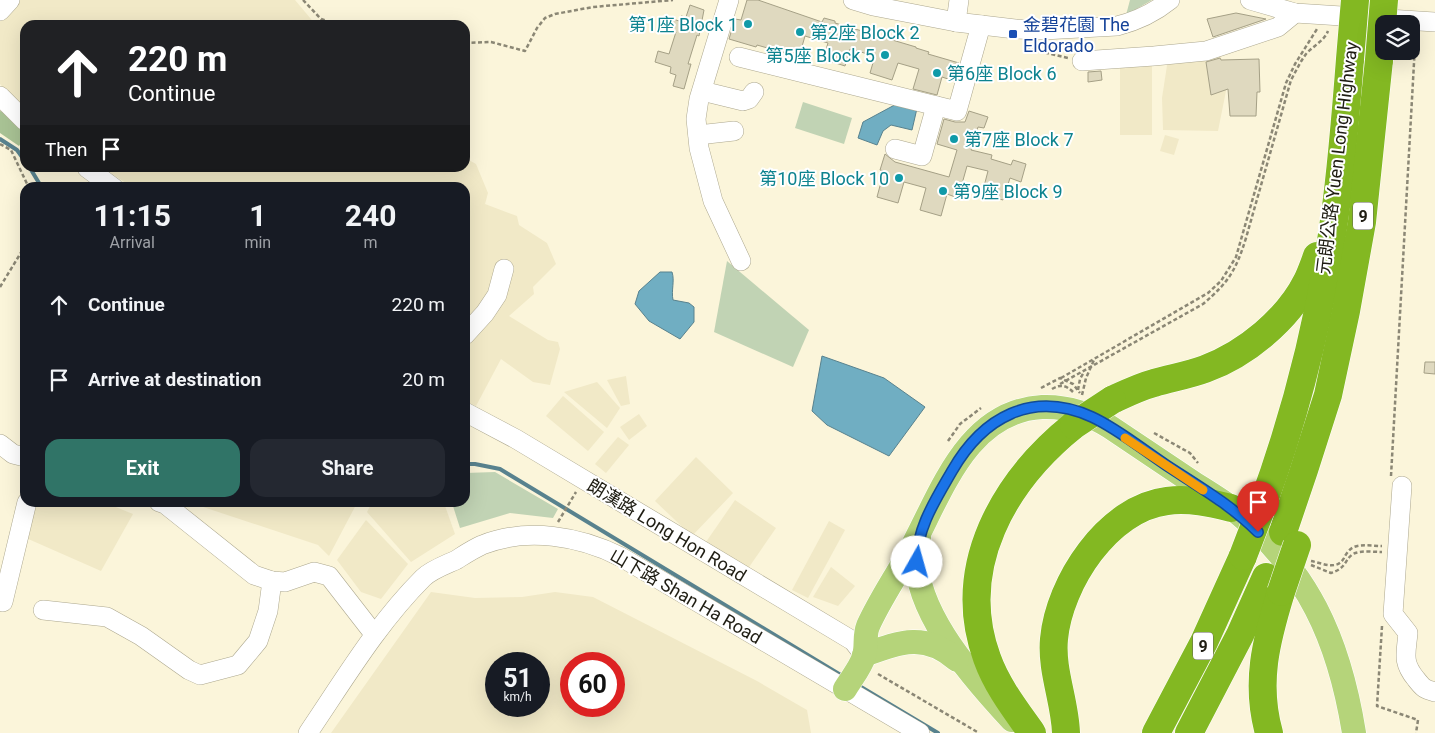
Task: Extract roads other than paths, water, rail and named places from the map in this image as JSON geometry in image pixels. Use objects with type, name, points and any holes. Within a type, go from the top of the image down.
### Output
[{"type":"highway","name":"元朗公路 Yuen Long Highway","points":[[1156,733],[1204,642],[1243,556],[1261,510],[1290,423],[1315,322],[1334,215],[1344,132],[1355,0]]},
{"type":"highway","name":"元朗公路 Yuen Long Highway","points":[[1189,733],[1240,635],[1298,550],[1304,470],[1328,395],[1358,249],[1368,171],[1384,0]]},
{"type":"highway","points":[[1032,733],[1002,689],[987,659],[977,609],[978,576],[981,561],[990,532],[1010,493],[1036,458],[1079,408],[1112,400],[1151,383],[1206,369],[1250,344],[1284,314],[1307,281],[1317,256],[1334,186],[1344,132]]},
{"type":"highway","points":[[1066,733],[1063,706],[1056,681],[1054,640],[1062,602],[1069,585],[1100,540],[1118,523],[1134,512],[1152,504],[1180,500],[1231,508]]},
{"type":"highway","points":[[1269,733],[1262,699],[1262,667],[1272,620],[1273,585]]},
{"type":"main road","points":[[859,673],[867,628],[960,458],[973,440],[998,420],[1018,411],[1037,407],[1067,409],[1102,422],[1231,508],[1282,556],[1314,602],[1330,637],[1341,668],[1354,733]]},
{"type":"main road","points":[[922,527],[917,553],[920,584],[937,623],[967,669],[1026,733]]},
{"type":"main road","points":[[859,673],[900,642],[915,641],[934,645],[950,654],[967,669]]},
{"type":"street","points":[[0,11],[10,0]]},
{"type":"street","points":[[728,0],[700,95],[696,119],[699,148],[713,201],[741,261]]},
{"type":"street","points":[[853,0],[956,22],[1015,29],[1043,30],[1117,26],[1142,18],[1170,0]]},
{"type":"street","points":[[956,22],[959,0]]},
{"type":"street","points":[[1250,0],[1306,9],[1435,22]]},
{"type":"street","points":[[1082,61],[1206,51],[1278,27],[1306,9]]},
{"type":"street","points":[[739,57],[957,111],[981,25]]},
{"type":"street","points":[[700,95],[743,101],[748,99],[754,92]]},
{"type":"street","points":[[0,96],[20,116]]},
{"type":"street","points":[[895,149],[930,158],[936,106]]},
{"type":"street","points":[[0,118],[20,126]]},
{"type":"street","points":[[698,135],[734,131]]},
{"type":"street","points":[[92,172],[106,182]]},
{"type":"street","points":[[470,330],[485,313],[497,295],[504,270]]},
{"type":"street","name":"朗漢路 Long Hon Road","points":[[471,416],[516,439],[853,641],[859,673]]},
{"type":"street","points":[[0,444],[13,454],[20,456]]},
{"type":"street","points":[[1397,481],[1393,614],[1408,633],[1407,668],[1423,689],[1435,692]]},
{"type":"street","points":[[3,602],[26,507]]},
{"type":"street","points":[[169,507],[254,575],[272,581],[285,582],[314,572],[329,576],[374,634]]},
{"type":"street","name":"山下路 Shan Ha Road","points":[[308,733],[374,634],[424,577],[483,545],[527,535],[549,536],[602,548],[859,673],[920,733]]},
{"type":"street","points":[[43,610],[107,617],[141,636],[200,676],[238,665],[258,641],[268,611],[272,581]]},
{"type":"water","points":[[902,101],[918,104],[912,130],[891,125],[883,131],[877,145],[858,138],[863,122]]},
{"type":"water","points":[[660,272],[672,272],[673,300],[689,303],[694,307],[694,322],[680,339],[649,321],[635,304],[639,291]]},
{"type":"water","points":[[822,356],[884,378],[925,407],[889,456],[827,425],[812,411]]},
{"type":"waterway","points":[[0,139],[20,154]]},
{"type":"waterway","points":[[32,172],[38,182]]},
{"type":"waterway","points":[[470,464],[500,469],[844,677]]},
{"type":"waterway","points":[[856,684],[938,733]]},
{"type":"place","name":"第1座 Block 1","points":[[748,24]]},
{"type":"place","name":"第2座 Block 2","points":[[800,32]]},
{"type":"place","name":"金碧花園 The Eldorado","points":[[1013,34]]},
{"type":"place","name":"第5座 Block 5","points":[[885,55]]},
{"type":"place","name":"第6座 Block 6","points":[[937,73]]},
{"type":"place","name":"第7座 Block 7","points":[[954,139]]},
{"type":"place","name":"第10座 Block 10","points":[[899,178]]},
{"type":"place","name":"第9座 Block 9","points":[[943,191]]}]
